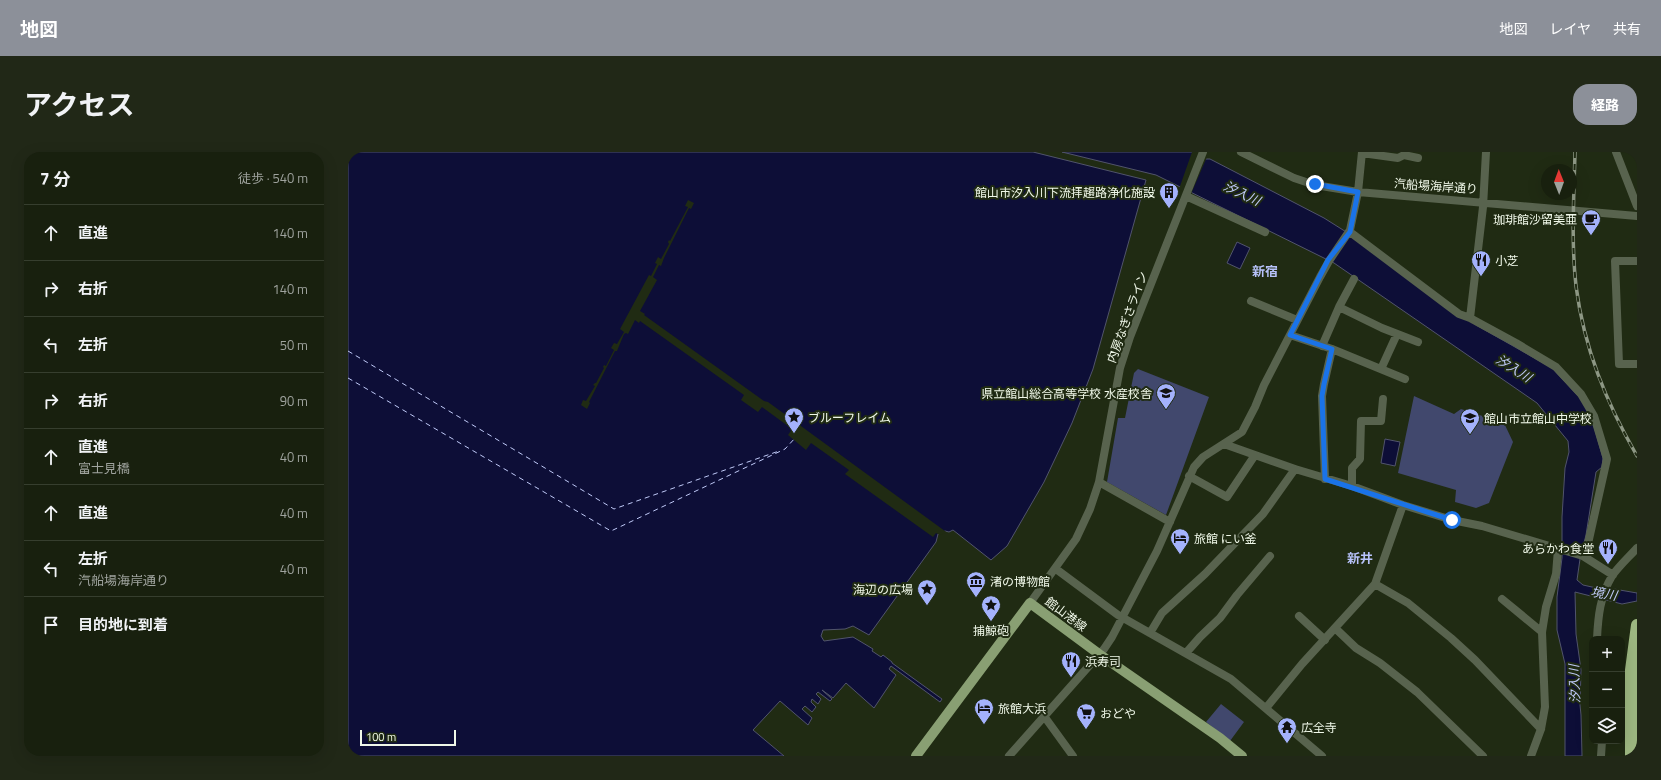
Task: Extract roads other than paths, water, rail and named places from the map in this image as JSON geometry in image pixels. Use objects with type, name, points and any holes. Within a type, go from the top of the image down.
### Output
[{"type":"highway","points":[[1631,756],[1631,670],[1636,633]]},
{"type":"main road","name":"館山港線","points":[[916,756],[1030,603],[1099,654],[1220,738],[1236,754]]},
{"type":"street","name":"汽船場海岸通り","points":[[1241,152],[1294,178],[1315,184],[1358,192],[1637,216]]},
{"type":"street","points":[[1470,318],[1486,152]]},
{"type":"street","points":[[1616,152],[1637,206]]},
{"type":"street","name":"内房なぎさライン","points":[[1030,603],[1056,569],[1076,539],[1082,527],[1099,482],[1120,368],[1130,337],[1203,153]]},
{"type":"street","points":[[1009,756],[1099,654],[1112,636],[1170,522],[1196,463],[1242,432],[1264,385],[1328,260],[1349,233],[1358,192],[1362,153],[1398,158],[1404,155],[1418,158]]},
{"type":"street","points":[[1187,194],[1265,232]]},
{"type":"street","points":[[1349,233],[1459,314],[1470,318],[1516,343],[1556,368],[1582,394],[1594,416],[1607,459],[1584,556]]},
{"type":"street","points":[[1637,261],[1615,261],[1619,364],[1637,364]]},
{"type":"street","points":[[1322,346],[1339,307],[1354,279]]},
{"type":"street","points":[[1251,301],[1297,320]]},
{"type":"street","points":[[1339,307],[1418,342]]},
{"type":"street","points":[[1381,369],[1397,334]]},
{"type":"street","points":[[1290,335],[1332,349],[1405,379]]},
{"type":"street","points":[[1325,479],[1322,396],[1332,349]]},
{"type":"street","points":[[1352,486],[1352,468],[1360,459],[1361,420],[1381,421],[1383,399]]},
{"type":"street","points":[[1224,444],[1325,479],[1352,486],[1403,505],[1452,520],[1482,526],[1584,556],[1613,575]]},
{"type":"street","points":[[1189,476],[1227,497],[1255,455]]},
{"type":"street","points":[[1150,633],[1162,613],[1205,574],[1263,514],[1295,469]]},
{"type":"street","points":[[1099,482],[1170,522]]},
{"type":"street","points":[[1266,708],[1302,664],[1375,584],[1403,505]]},
{"type":"street","points":[[1598,636],[1598,618],[1602,598],[1606,588],[1613,575],[1637,548]]},
{"type":"street","points":[[1531,756],[1541,729],[1545,707],[1542,632],[1546,608],[1556,574],[1560,550]]},
{"type":"street","points":[[1186,653],[1200,636],[1220,618],[1237,595],[1270,556]]},
{"type":"street","points":[[1056,569],[1118,615],[1123,616],[1231,679],[1266,708],[1313,753],[1322,756]]},
{"type":"street","points":[[1375,584],[1408,603],[1451,638],[1475,660],[1541,729]]},
{"type":"street","points":[[1502,599],[1542,632]]},
{"type":"street","points":[[1299,616],[1325,640]]},
{"type":"street","points":[[1335,628],[1356,648],[1380,663],[1417,692],[1483,756]]},
{"type":"street","points":[[1044,716],[1074,756]]},
{"type":"street","points":[[1601,756],[1602,744]]},
{"type":"water","points":[[348,152],[1033,152],[1146,180],[1093,369],[1072,423],[1044,482],[1007,546],[991,560],[953,530],[938,534],[936,542],[869,635],[853,626],[845,629],[823,630],[821,636],[824,641],[853,637],[873,649],[872,651],[881,657],[883,655],[942,699],[940,702],[891,666],[889,669],[896,675],[874,708],[846,683],[833,698],[822,690],[832,699],[830,701],[818,692],[816,694],[821,699],[818,704],[812,699],[811,702],[816,707],[812,712],[805,706],[802,709],[812,718],[808,725],[780,701],[753,730],[784,756],[348,756]]},
{"type":"water","points":[[1062,152],[1194,152],[1206,159],[1210,159],[1324,218],[1351,235],[1476,325],[1552,368],[1581,399],[1591,416],[1603,458],[1602,467],[1596,472],[1577,580],[1583,585],[1610,591],[1614,589],[1637,593],[1637,601],[1622,604],[1575,592],[1576,634],[1581,670],[1580,705],[1582,756],[1565,756],[1565,664],[1557,630],[1557,597],[1562,558],[1562,517],[1565,468],[1569,452],[1568,441],[1537,403],[1334,263],[1156,175]]},
{"type":"water","points":[[1237,242],[1250,248],[1240,269],[1227,263]]},
{"type":"water","points":[[1385,439],[1400,442],[1395,466],[1381,463]]},
{"type":"railway","points":[[1575,152],[1573,219],[1574,269],[1580,309],[1591,353],[1606,395],[1637,456]]},
{"type":"place","name":"館山市汐入川下流拝趨路浄化施設","points":[[1169,209]]},
{"type":"place","name":"珈琲館沙留美亜","points":[[1591,236]]},
{"type":"place","name":"小芝","points":[[1481,277]]},
{"type":"place","name":"県立館山総合高等学校 水産校舎","points":[[1166,410]]},
{"type":"place","name":"ブルーフレイム","points":[[794,434]]},
{"type":"place","name":"館山市立館山中学校","points":[[1470,435]]},
{"type":"place","name":"旅館 にい釜","points":[[1180,555]]},
{"type":"place","name":"あらかわ食堂","points":[[1608,565]]},
{"type":"place","name":"渚の博物館","points":[[976,598]]},
{"type":"place","name":"海辺の広場","points":[[927,606]]},
{"type":"place","name":"捕鯨砲","points":[[991,622]]},
{"type":"place","name":"浜寿司","points":[[1071,678]]},
{"type":"place","name":"旅館大浜","points":[[984,725]]},
{"type":"place","name":"おどや","points":[[1086,730]]},
{"type":"place","name":"広全寺","points":[[1287,744]]},
{"type":"district","name":"新宿","points":[[1265,271]]},
{"type":"district","name":"新井","points":[[1360,558]]},
{"type":"water label","name":"汐入川","points":[[1242,193]]},
{"type":"water label","name":"汐入川","points":[[1514,368]]},
{"type":"water label","name":"境川","points":[[1604,593]]},
{"type":"water label","name":"汐入川","points":[[1574,684]]}]
